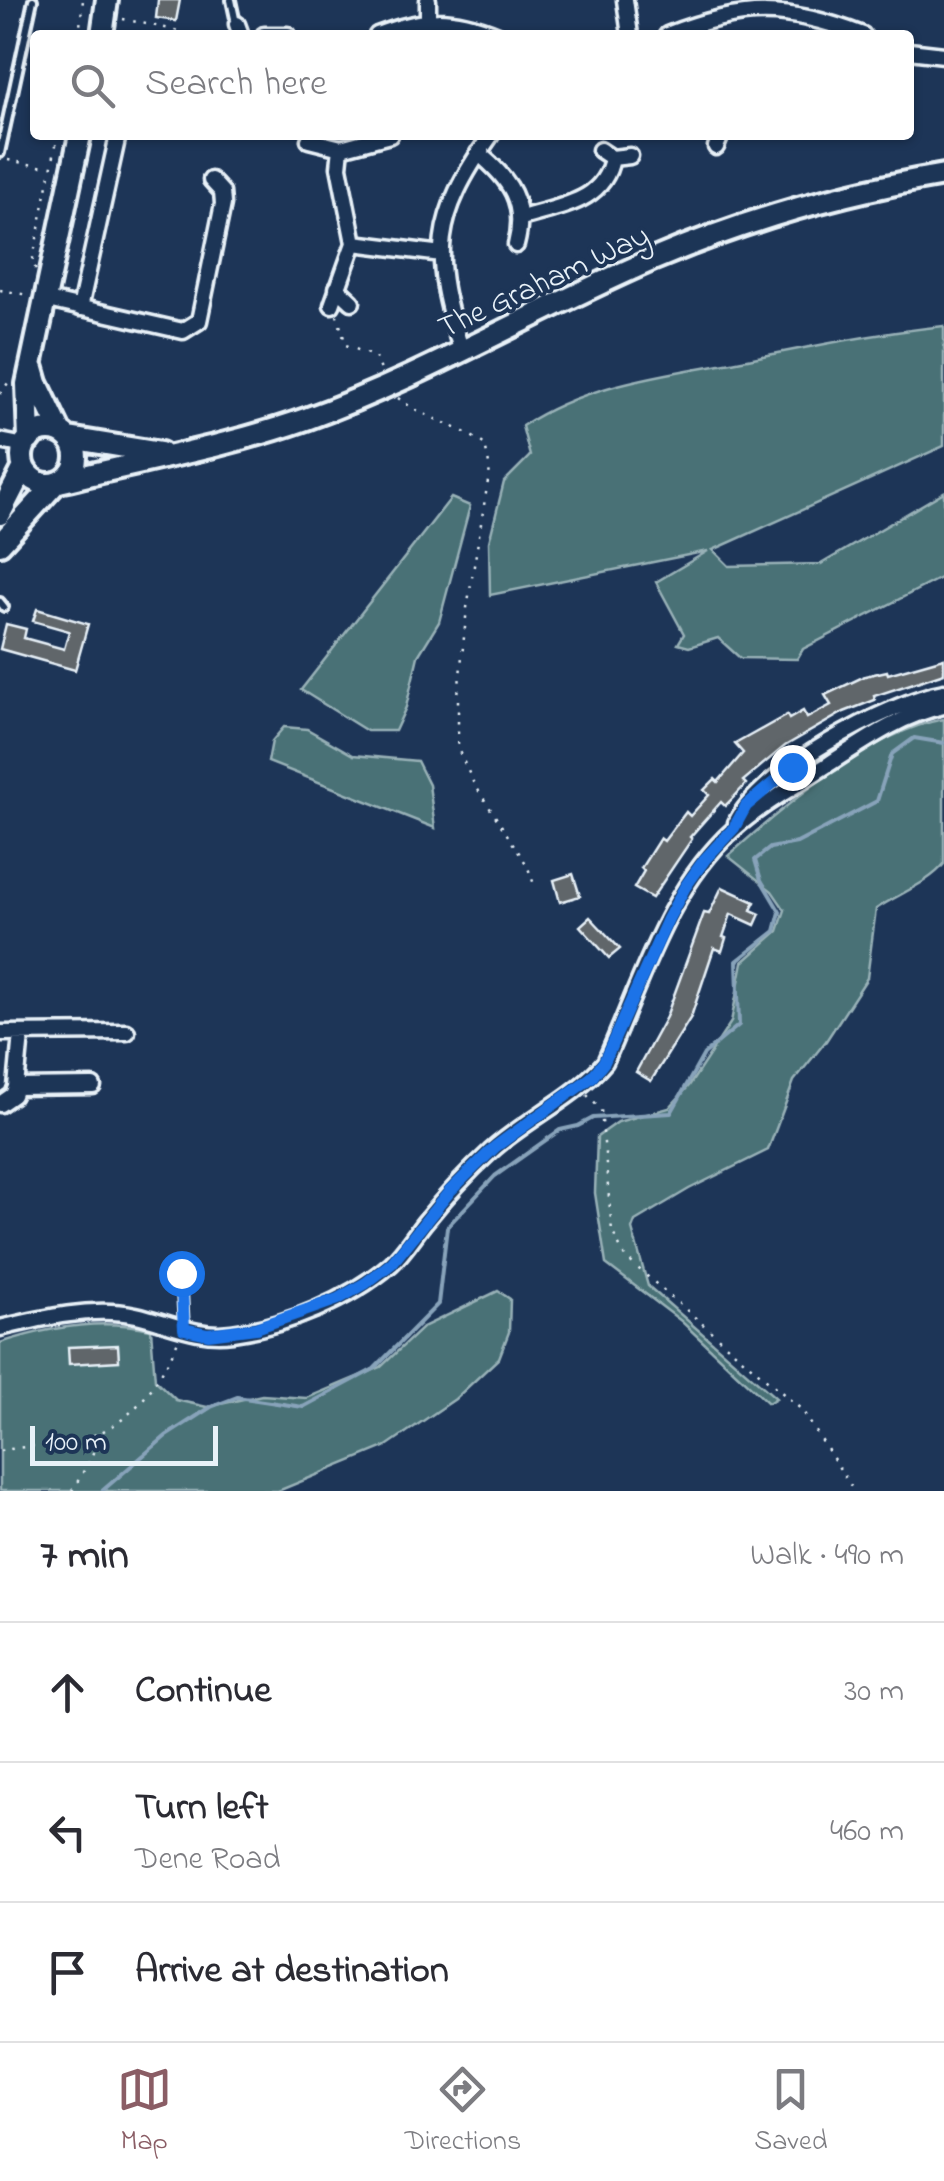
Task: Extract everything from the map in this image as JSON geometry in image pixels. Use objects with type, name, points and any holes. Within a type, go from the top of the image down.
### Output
[{"type":"main road","points":[[59,482],[37,481],[26,451],[27,384],[79,140]]},
{"type":"main road","name":"The Graham Way","points":[[59,482],[235,441],[391,391],[649,261],[712,236],[836,196],[944,175]]},
{"type":"main road","points":[[0,544],[74,468],[76,457],[36,383],[32,362]]},
{"type":"main road","points":[[0,514],[26,451],[44,431],[65,435]]},
{"type":"main road","name":"The Graham Way","points":[[65,435],[172,455]]},
{"type":"street","points":[[428,0],[428,20]]},
{"type":"street","points":[[624,0],[629,30]]},
{"type":"street","points":[[706,28],[716,16],[770,12],[807,16],[848,30]]},
{"type":"street","points":[[390,30],[408,23],[446,19],[482,30]]},
{"type":"street","points":[[914,52],[944,55]]},
{"type":"street","points":[[80,308],[117,140]]},
{"type":"street","points":[[308,140],[341,148],[381,140]]},
{"type":"street","points":[[462,352],[444,288],[443,234],[454,193],[487,140]]},
{"type":"street","points":[[332,305],[354,242],[339,168],[341,148]]},
{"type":"street","points":[[478,153],[508,182],[522,218],[516,245]]},
{"type":"street","points":[[522,218],[582,200],[598,191],[606,154],[630,156]]},
{"type":"street","points":[[43,298],[182,332],[200,321],[224,204],[222,192],[211,180]]},
{"type":"street","points":[[354,242],[442,254]]},
{"type":"street","points":[[338,288],[352,302]]},
{"type":"street","points":[[0,441],[26,451]]},
{"type":"street","points":[[0,1328],[98,1313],[133,1314],[184,1329],[219,1334],[256,1328],[338,1299],[392,1263],[450,1191],[495,1147],[592,1077],[604,1062],[676,903],[705,859],[734,828],[890,718],[937,700]]},
{"type":"street","points":[[0,1033],[127,1032]]},
{"type":"street","points":[[0,1104],[13,1095],[16,1087],[21,1034]]},
{"type":"street","points":[[16,1087],[93,1086]]},
{"type":"lane","points":[[0,156],[34,0]]},
{"type":"lane","points":[[232,0],[239,30]]},
{"type":"lane","points":[[181,1273],[184,1329]]},
{"type":"path","points":[[80,30],[83,0]]},
{"type":"path","points":[[105,17],[169,30]]},
{"type":"path","points":[[38,271],[32,263],[57,140]]},
{"type":"path","points":[[0,156],[50,169]]},
{"type":"path","points":[[0,290],[43,298]]},
{"type":"path","points":[[332,305],[346,345],[375,357],[391,391],[413,410],[463,428],[486,445],[490,470],[467,608],[458,695],[458,749],[472,782],[527,864],[536,887]]},
{"type":"path","points":[[0,394],[8,383]]},
{"type":"path","points":[[591,1099],[600,1110],[612,1231],[624,1257],[802,1410],[854,1491]]},
{"type":"path","points":[[0,1451],[88,1437],[125,1418],[154,1388],[184,1329]]},
{"type":"path","points":[[72,1491],[104,1429]]},
{"type":"green space","points":[[944,326],[944,446],[713,550],[729,566],[821,564],[944,492],[944,576],[803,649],[797,659],[740,658],[718,638],[689,647],[678,644],[684,634],[656,582],[708,551],[490,595],[489,542],[504,482],[530,456],[522,426],[602,389],[660,375]]},
{"type":"green space","points":[[451,498],[470,506],[439,622],[418,656],[406,707],[395,731],[367,731],[301,690]]},
{"type":"green space","points":[[944,719],[944,864],[922,883],[876,909],[867,978],[794,1081],[768,1150],[689,1189],[635,1221],[632,1229],[648,1286],[776,1398],[768,1403],[681,1321],[606,1264],[595,1193],[597,1137],[618,1122],[669,1108],[689,1086],[731,1022],[743,962],[778,931],[785,910],[772,891],[728,856],[801,795],[858,755],[887,739]]},
{"type":"green space","points":[[284,727],[307,729],[353,755],[417,761],[429,785],[435,828],[268,762],[272,741]]},
{"type":"green space","points":[[498,1291],[510,1299],[509,1332],[499,1358],[455,1399],[385,1447],[278,1491],[0,1491],[0,1343],[75,1326],[113,1324],[151,1329],[155,1380],[176,1400],[207,1407],[262,1395],[307,1398],[381,1367],[423,1327]]},
{"type":"building","points":[[158,0],[180,0],[176,21],[156,18]]},
{"type":"building","points":[[37,609],[88,624],[75,670],[0,649],[6,624],[26,629],[24,638],[64,649],[69,631],[33,621]]},
{"type":"building","points":[[944,658],[944,673],[874,696],[875,700],[844,712],[785,746],[743,781],[746,784],[725,806],[721,802],[690,837],[652,898],[634,888],[644,871],[641,868],[660,838],[664,841],[686,812],[690,816],[709,795],[704,790],[715,779],[718,782],[743,753],[735,744],[787,715],[789,719],[803,711],[807,718],[831,705],[825,695],[865,676],[887,671],[888,674]]},
{"type":"building","points":[[573,874],[580,896],[560,902],[554,880]]},
{"type":"building","points":[[722,887],[755,902],[751,910],[760,914],[755,925],[731,914],[722,951],[714,948],[691,1017],[651,1081],[636,1072],[666,1017],[704,913],[709,914]]},
{"type":"building","points":[[590,917],[620,949],[609,958],[580,926]]},
{"type":"building","points":[[118,1345],[119,1361],[69,1364],[68,1347]]},
{"type":"waterway","points":[[102,1491],[166,1436],[211,1407],[237,1397],[303,1407],[374,1369],[438,1304],[447,1227],[495,1176],[560,1130],[593,1118],[671,1113],[704,1054],[739,1025],[737,961],[775,931],[780,912],[761,880],[755,860],[770,848],[797,843],[877,801],[892,754],[914,738],[944,743]]},
{"type":"route","points":[[181,1273],[184,1329],[230,1334],[338,1299],[392,1263],[450,1191],[495,1147],[592,1077],[604,1062],[685,887],[734,828],[746,806],[792,767]]}]
